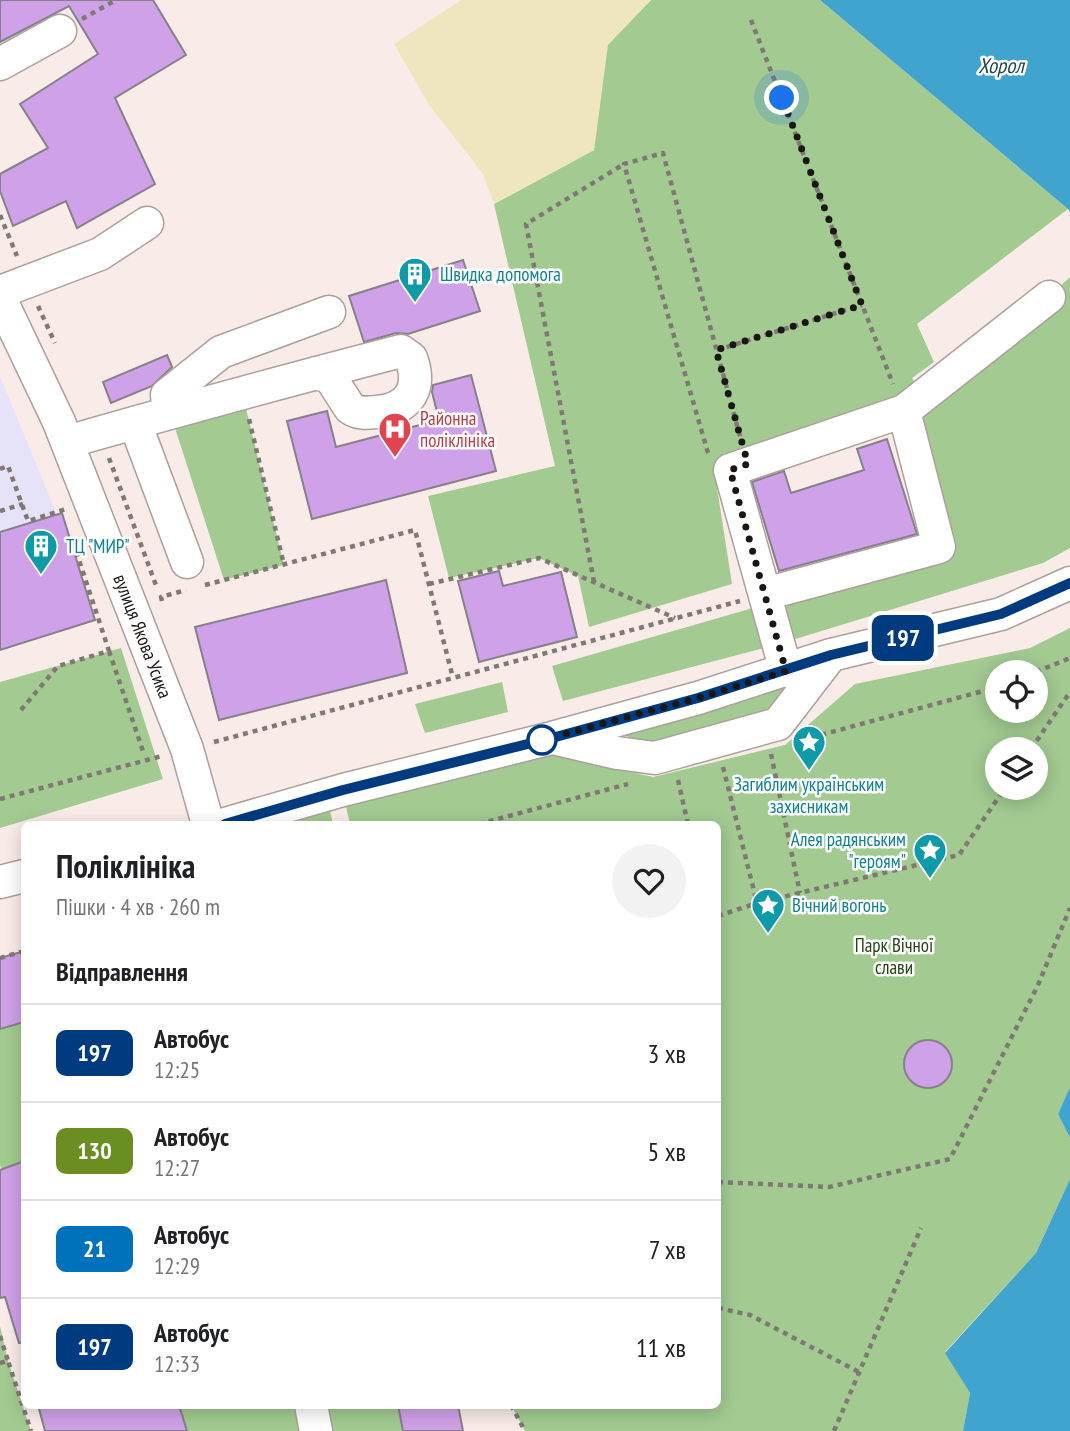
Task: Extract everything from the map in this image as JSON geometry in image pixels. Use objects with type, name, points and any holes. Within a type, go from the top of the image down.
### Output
[{"type":"street","points":[[0,64],[60,31]]},
{"type":"street","points":[[0,292],[100,254],[147,223]]},
{"type":"street","name":"вулиця Якова Усика","points":[[0,298],[8,337],[66,442],[90,502],[187,749],[207,821]]},
{"type":"street","points":[[786,671],[765,594],[739,467],[904,411],[1049,298]]},
{"type":"street","points":[[169,412],[167,395],[221,352],[329,312]]},
{"type":"street","points":[[66,442],[316,373]]},
{"type":"street","points":[[765,594],[939,547],[904,411]]},
{"type":"street","points":[[135,423],[187,562]]},
{"type":"street","points":[[235,821],[343,790],[552,738],[786,671],[831,655],[1001,614],[1070,583]]},
{"type":"street","points":[[552,738],[617,754],[655,758],[778,724],[831,655]]},
{"type":"street","points":[[0,882],[21,877]]},
{"type":"street","points":[[312,1409],[316,1431]]},
{"type":"path","points":[[60,31],[116,0]]},
{"type":"path","points":[[751,20],[904,411]]},
{"type":"path","points":[[594,582],[526,224],[624,164],[663,153],[716,350],[739,467],[715,475],[624,164]]},
{"type":"path","points":[[0,215],[20,262]]},
{"type":"path","points":[[716,350],[862,305]]},
{"type":"path","points":[[242,392],[284,565]]},
{"type":"path","points":[[0,469],[8,467],[29,521],[90,502]]},
{"type":"path","points":[[0,511],[23,504]]},
{"type":"path","points":[[166,611],[161,597],[415,530],[453,678]]},
{"type":"path","points":[[71,536],[143,751]]},
{"type":"path","points":[[429,584],[539,558],[676,618]]},
{"type":"path","points":[[0,799],[765,594]]},
{"type":"path","points":[[20,710],[58,666],[109,651]]},
{"type":"path","points":[[1048,667],[1070,657]]},
{"type":"path","points":[[1039,737],[1070,692]]},
{"type":"path","points":[[770,749],[800,893]]},
{"type":"path","points":[[722,762],[757,904]]},
{"type":"path","points":[[676,772],[687,821]]},
{"type":"path","points":[[721,915],[959,855],[997,800]]},
{"type":"path","points":[[721,1182],[829,1187],[950,1159],[1038,985],[1070,908]]},
{"type":"path","points":[[0,958],[21,952]]},
{"type":"path","points":[[834,1431],[921,1228]]},
{"type":"path","points":[[721,1309],[750,1315],[859,1372]]},
{"type":"path","points":[[0,1336],[21,1401]]},
{"type":"path","points":[[0,1363],[8,1361]]},
{"type":"path","points":[[24,1409],[31,1431]]},
{"type":"path","points":[[513,1409],[525,1431]]},
{"type":"shaded area","points":[[0,376],[59,520],[0,537]]},
{"type":"green space","points":[[651,0],[820,0],[1068,209],[917,324],[934,362],[912,378],[923,394],[1049,297],[1070,277],[1070,548],[1043,563],[779,644],[563,701],[552,666],[767,604],[939,547],[904,411],[715,475],[732,584],[589,627],[578,576],[539,558],[449,578],[428,496],[555,466],[494,204],[594,150],[607,45]]},
{"type":"green space","points":[[242,392],[284,565],[224,580],[175,428],[141,439]]},
{"type":"green space","name":"Парк Вічної слави","points":[[1070,628],[1070,1087],[1058,1114],[1070,1138],[1070,1179],[1036,1253],[945,1352],[970,1393],[963,1431],[525,1431],[513,1409],[721,1409],[721,821],[349,821],[346,807],[546,753],[653,777],[785,745],[855,684],[1030,648]]},
{"type":"green space","points":[[121,648],[163,779],[0,828],[0,682]]},
{"type":"green space","points":[[502,682],[508,712],[425,733],[415,704]]},
{"type":"green space","points":[[789,686],[770,709],[647,743],[617,733]]},
{"type":"green space","points":[[330,811],[332,821],[294,821]]},
{"type":"green space","points":[[0,997],[21,1010],[21,1162],[1,1169]]},
{"type":"green space","points":[[0,1326],[21,1409],[24,1409],[31,1431],[0,1431]]},
{"type":"green space","points":[[180,1409],[297,1409],[302,1431],[187,1431]]},
{"type":"green space","points":[[329,1409],[399,1409],[403,1431],[332,1431]]},
{"type":"sand","points":[[461,0],[651,0],[608,45],[594,150],[494,204],[483,174],[429,105],[394,44]]},
{"type":"water","name":"Хорол","points":[[820,0],[1070,0],[1070,212],[1068,209]]},
{"type":"water","points":[[1070,1087],[1070,1138],[1058,1114]]},
{"type":"water","points":[[1070,1179],[1070,1431],[963,1431],[970,1393],[945,1353],[1036,1253]]},
{"type":"building","points":[[0,0],[153,0],[186,55],[115,98],[155,184],[77,228],[66,201],[13,226],[0,191],[0,174],[48,148],[20,104],[98,54],[69,6],[0,42]]},
{"type":"building","name":"Швидка допомога","points":[[463,260],[480,311],[408,334],[396,333],[364,342],[349,296]]},
{"type":"building","points":[[167,355],[172,367],[152,386],[111,403],[103,382]]},
{"type":"building","name":"Районна поліклініка","points":[[471,375],[496,471],[312,519],[287,421],[327,411],[336,447],[439,420],[432,392],[433,385]]},
{"type":"building","points":[[887,439],[917,534],[779,571],[752,482],[784,471],[791,493],[864,470],[857,449]]},
{"type":"building","name":"ТЦ \"МИР\"","points":[[62,513],[95,620],[0,650],[0,532]]},
{"type":"building","points":[[499,571],[503,586],[561,572],[577,637],[479,662],[458,581]]},
{"type":"building","points":[[386,580],[407,673],[219,720],[195,627]]},
{"type":"building","points":[[21,952],[21,1023],[0,1029],[0,958]]},
{"type":"building","points":[[928,1040],[945,1047],[952,1064],[945,1081],[928,1088],[911,1081],[904,1064],[911,1047]]},
{"type":"building","points":[[21,1162],[19,1343],[5,1297],[0,1298],[0,1170]]},
{"type":"building","points":[[39,1409],[180,1409],[187,1431],[45,1431]]},
{"type":"building","points":[[399,1409],[459,1409],[463,1431],[403,1431]]},
{"type":"bus line","name":"197","points":[[236,821],[343,790],[698,698],[831,655],[1001,614],[1070,583]]},
{"type":"place","name":"Швидка допомога","points":[[415,304]]},
{"type":"place","name":"Районна поліклініка","points":[[395,459]]},
{"type":"place","name":"ТЦ \"МИР\"","points":[[41,576]]},
{"type":"place","name":"Загиблим українським захисникам","points":[[809,772]]},
{"type":"place","name":"Алея радянським \"героям\"","points":[[930,880]]},
{"type":"place","name":"Вічний вогонь","points":[[768,935]]},
{"type":"route","points":[[542,740],[786,671],[730,470],[748,464],[716,350],[862,305],[782,98]]}]
